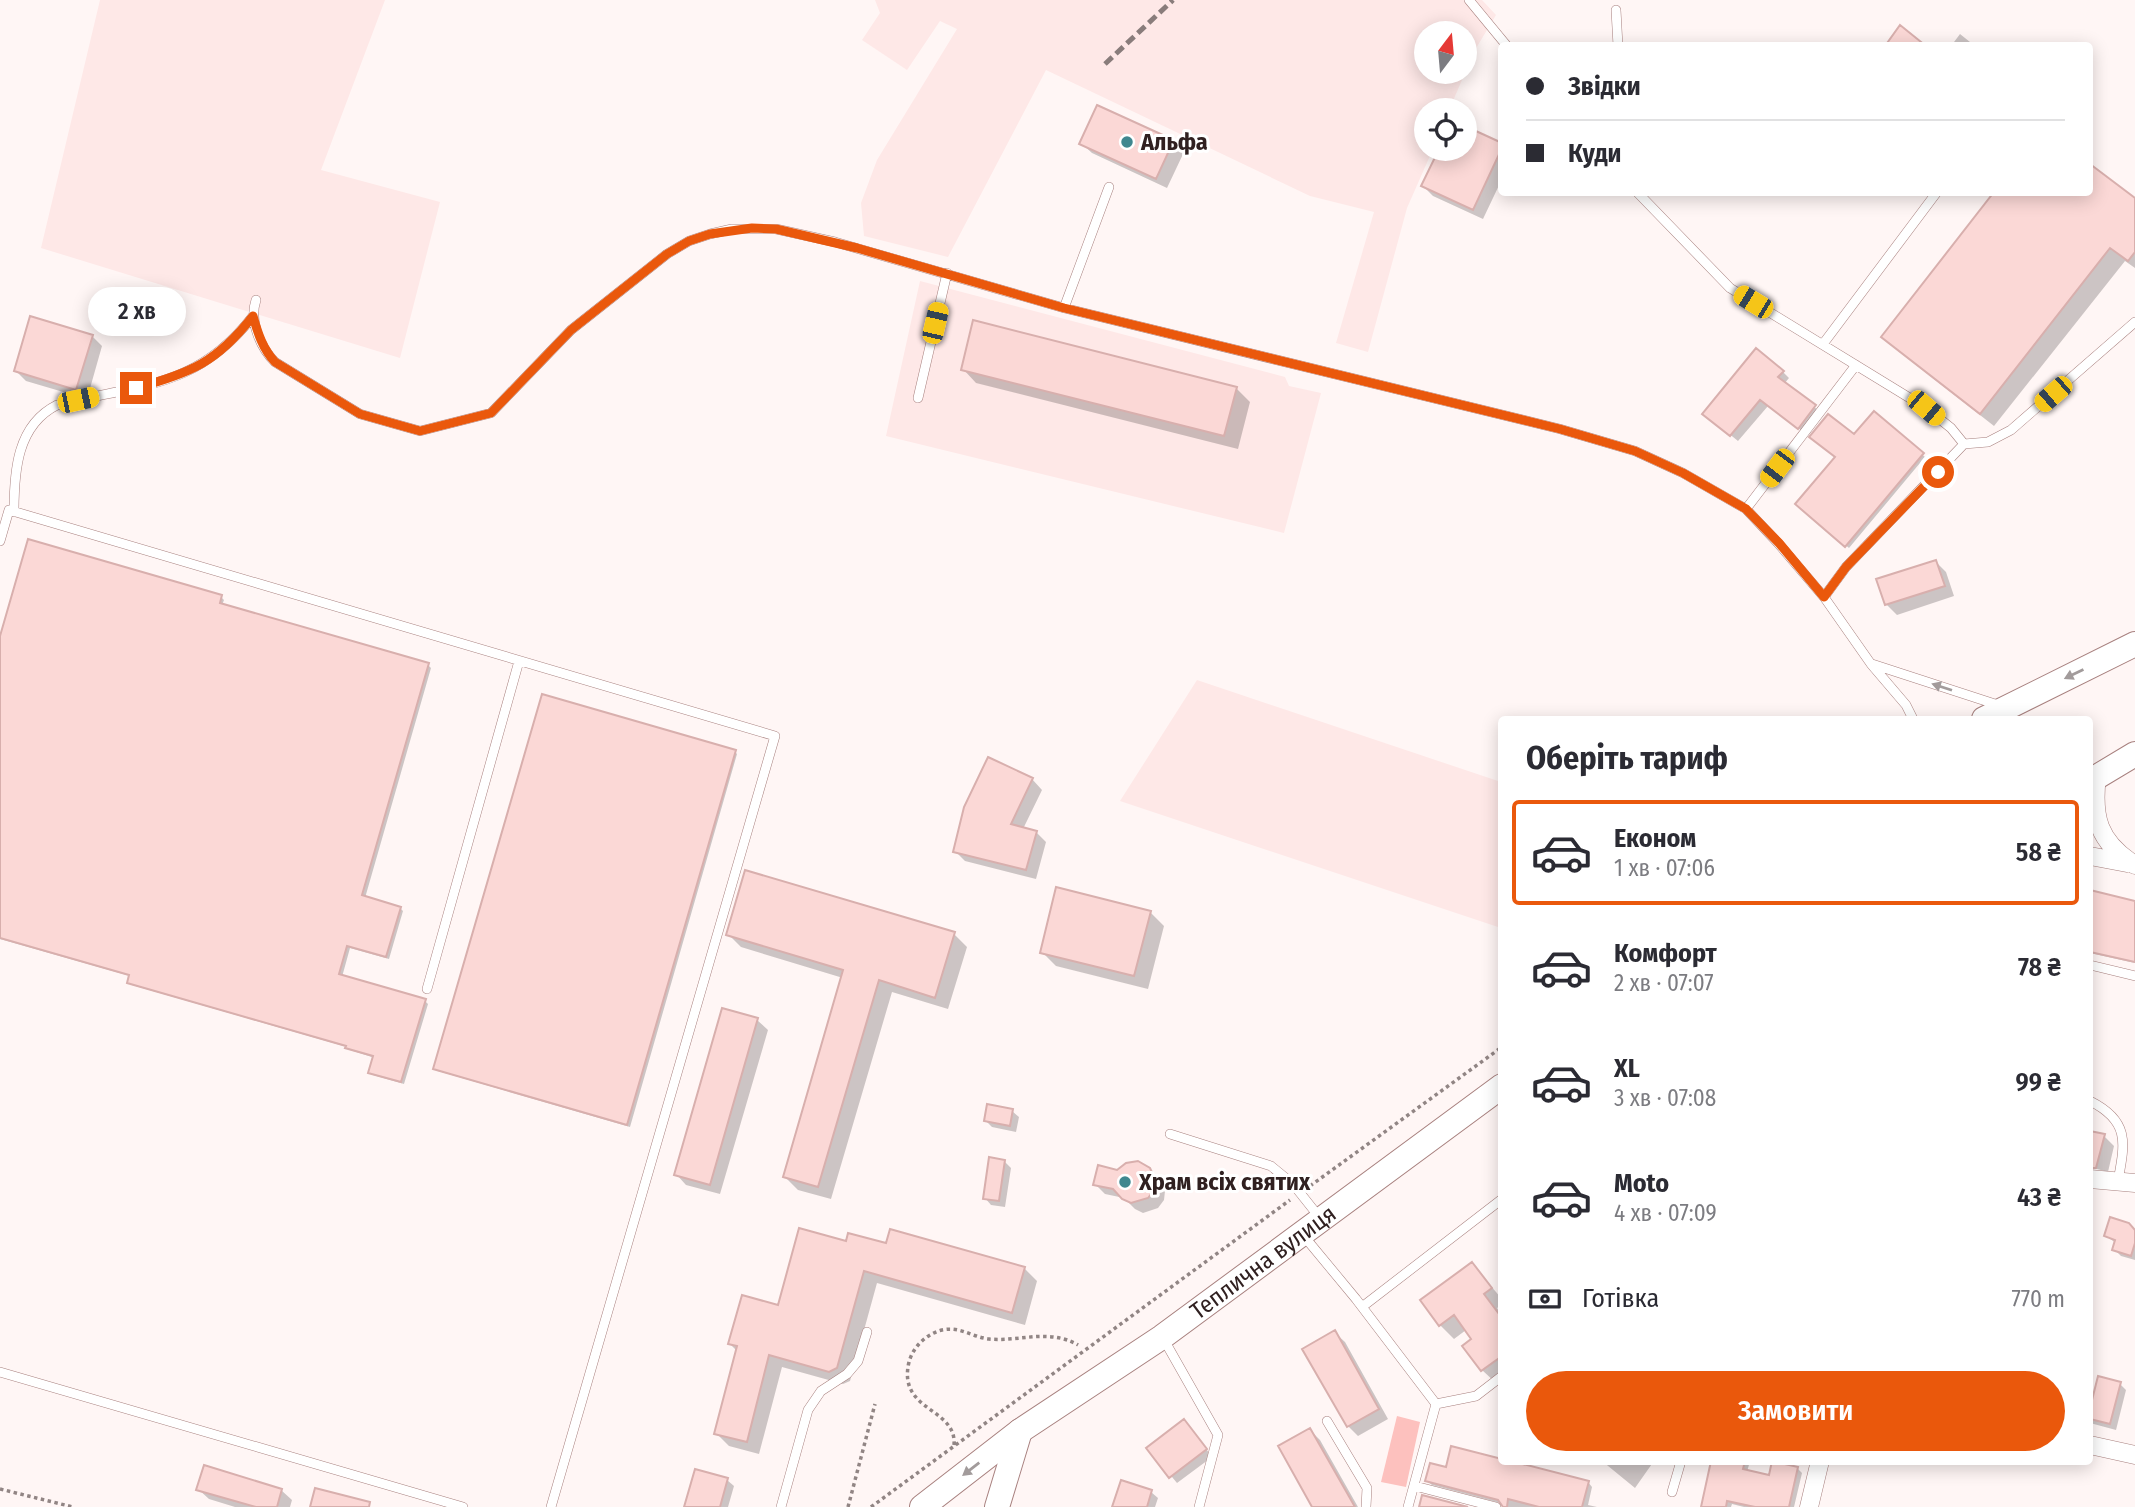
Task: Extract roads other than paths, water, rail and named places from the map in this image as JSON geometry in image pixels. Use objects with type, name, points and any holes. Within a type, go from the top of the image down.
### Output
[{"type":"main road","points":[[1989,716],[2135,644]]},
{"type":"main road","points":[[2093,778],[2135,754]]},
{"type":"main road","name":"Теплична вулиця","points":[[922,1507],[1020,1431],[1162,1337],[1498,1089]]},
{"type":"main road","points":[[997,1507],[1020,1431]]},
{"type":"street","points":[[2093,778],[2095,806],[2101,830],[2115,850],[2130,855],[2135,864],[2093,857]]},
{"type":"street","points":[[2093,1179],[2127,1182]]},
{"type":"street","points":[[2093,1446],[2135,1455]]},
{"type":"street","points":[[1809,1507],[1819,1465]]},
{"type":"lane","points":[[1469,0],[1504,42]]},
{"type":"lane","points":[[1616,10],[1618,42]]},
{"type":"lane","points":[[1064,308],[1109,187]]},
{"type":"lane","points":[[1641,196],[1730,288],[1926,408],[1951,428],[1964,444]]},
{"type":"lane","points":[[1823,344],[1934,196]]},
{"type":"lane","points":[[256,300],[253,316],[260,340],[268,354],[288,370],[360,414],[420,431],[491,413],[571,330],[667,254],[689,241],[710,234],[742,229],[776,229],[835,242],[1064,308],[1635,451],[1683,473],[1746,509],[1779,543],[1824,597],[1912,716]]},
{"type":"lane","points":[[918,398],[947,273]]},
{"type":"lane","points":[[14,512],[15,479],[22,446],[30,428],[47,410],[57,405],[136,388],[190,372],[227,346],[253,316]]},
{"type":"lane","points":[[1824,597],[1846,567],[1964,444],[1988,442],[2011,430],[2135,322]]},
{"type":"lane","points":[[1746,509],[1856,365]]},
{"type":"lane","points":[[0,541],[9,510],[775,736],[551,1507]]},
{"type":"lane","points":[[427,989],[519,661]]},
{"type":"lane","points":[[1871,664],[2007,707]]},
{"type":"lane","points":[[2093,966],[2135,976]]},
{"type":"lane","points":[[2093,1103],[2121,1126],[2127,1182]]},
{"type":"lane","points":[[1170,1134],[1268,1165],[1284,1176],[1300,1193],[1311,1227],[1362,1307],[1436,1404]]},
{"type":"lane","points":[[1362,1307],[1498,1202]]},
{"type":"lane","points":[[781,1507],[808,1410],[821,1391],[848,1374],[858,1361],[867,1332]]},
{"type":"lane","points":[[1162,1337],[1218,1435],[1199,1507]]},
{"type":"lane","points":[[0,1372],[463,1507]]},
{"type":"lane","points":[[1436,1404],[1476,1396],[1498,1379]]},
{"type":"lane","points":[[1408,1507],[1436,1404]]},
{"type":"lane","points":[[1327,1421],[1367,1488],[1367,1507]]},
{"type":"lane","points":[[1672,1492],[1680,1465]]},
{"type":"lane","points":[[1415,1486],[1496,1507]]},
{"type":"railway","points":[[1105,64],[1173,0]]},
{"type":"place","name":"Альфа","points":[[1127,142]]},
{"type":"place","name":"Храм всіх святих","points":[[1125,1182]]}]
